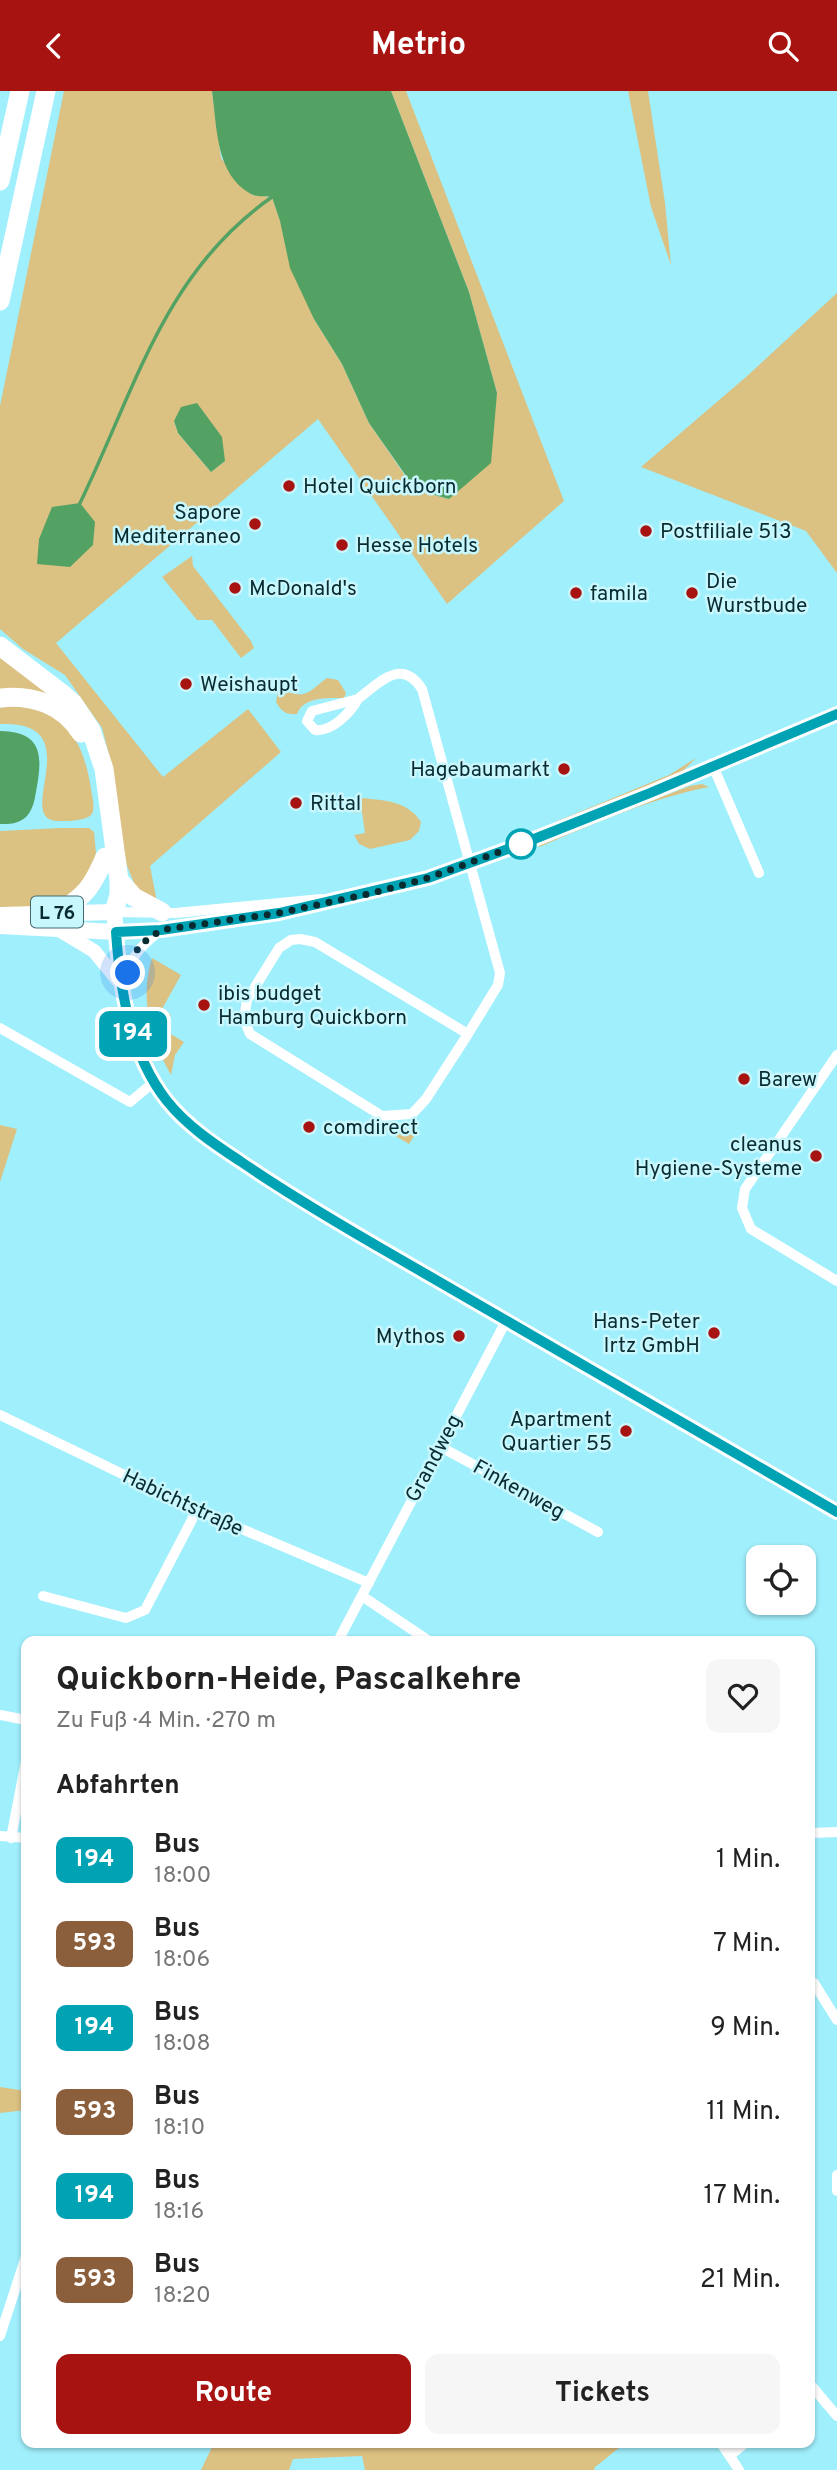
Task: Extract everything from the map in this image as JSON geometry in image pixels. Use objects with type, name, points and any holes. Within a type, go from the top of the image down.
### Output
[{"type":"highway","points":[[0,181],[20,91]]},
{"type":"highway","points":[[0,302],[46,91]]},
{"type":"highway","points":[[0,646],[64,695],[78,709],[91,730],[107,787],[119,880],[119,895],[114,912]]},
{"type":"highway","points":[[0,698],[23,697],[50,705],[63,713],[80,731],[96,770],[108,891],[114,912]]},
{"type":"highway","points":[[59,921],[87,893],[105,857]]},
{"type":"highway","points":[[119,880],[161,921]]},
{"type":"main road","name":"L 76","points":[[0,926],[59,921],[114,912],[123,987],[132,1032],[154,1082],[168,1102],[198,1132],[257,1173],[351,1231],[837,1512]]},
{"type":"main road","name":"L 76","points":[[0,915],[45,915],[59,921],[116,932]]},
{"type":"main road","name":"L 76","points":[[59,921],[94,951],[123,987]]},
{"type":"street","points":[[358,699],[388,676],[404,674],[415,678],[422,689],[500,973],[498,985],[426,1099],[412,1114],[382,1116],[250,1034],[244,1019],[247,1000],[279,948],[291,940],[300,939],[315,942],[467,1034]]},
{"type":"street","points":[[114,912],[161,921],[279,913],[428,878],[471,864],[837,714]]},
{"type":"street","points":[[713,766],[759,873]]},
{"type":"street","points":[[116,932],[161,921],[316,898],[338,900]]},
{"type":"street","points":[[123,987],[132,959],[140,945],[161,921]]},
{"type":"street","points":[[0,1028],[130,1102],[154,1082]]},
{"type":"street","points":[[837,1055],[745,1189],[742,1208],[751,1229],[837,1281]]},
{"type":"street","name":"Grandweg","points":[[341,1636],[506,1321]]},
{"type":"street","name":"Habichtstraße","points":[[0,1415],[197,1510],[369,1583]]},
{"type":"street","name":"Finkenweg","points":[[439,1446],[598,1532]]},
{"type":"street","points":[[43,1596],[126,1618],[145,1610],[197,1510]]},
{"type":"street","points":[[362,1596],[422,1636]]},
{"type":"street","points":[[0,1715],[21,1719]]},
{"type":"street","points":[[5,1837],[21,1779]]},
{"type":"street","points":[[815,1833],[837,1832]]},
{"type":"street","points":[[815,1985],[837,2020]]},
{"type":"street","points":[[837,2175],[837,2191]]},
{"type":"street","points":[[0,2336],[21,2271]]},
{"type":"street","points":[[815,2390],[837,2416]]},
{"type":"street","points":[[725,2448],[739,2470]]},
{"type":"street","points":[[731,2455],[739,2448]]},
{"type":"shaded area","points":[[64,91],[212,91],[221,158],[252,195],[272,197],[314,319],[342,364],[369,423],[415,490],[449,499],[497,393],[469,292],[391,91],[406,91],[564,501],[447,604],[318,419],[56,643],[163,777],[248,709],[281,752],[150,866],[157,902],[137,890],[127,866],[113,770],[102,728],[65,675],[23,649],[0,629],[0,406]],"holes":[[[174,421],[225,461],[211,472],[178,433]]]},
{"type":"shaded area","points":[[212,91],[391,91],[469,292],[497,393],[491,463],[449,499],[416,490],[369,423],[342,364],[314,319],[290,268],[272,197],[253,195],[239,186],[230,175],[217,134]]},
{"type":"shaded area","points":[[628,91],[648,91],[665,203],[671,265],[651,207]]},
{"type":"shaded area","points":[[837,293],[837,573],[806,531],[641,467],[746,377]]},
{"type":"shaded area","points":[[197,403],[222,437],[225,461],[211,472],[178,433],[174,421],[181,407]]},
{"type":"shaded area","points":[[80,503],[95,522],[93,545],[70,567],[37,564],[39,539],[52,507]]},
{"type":"shaded area","points":[[192,556],[193,566],[251,641],[254,648],[241,658],[212,620],[197,620],[162,577]]},
{"type":"shaded area","points":[[0,653],[66,703],[0,691]]},
{"type":"shaded area","points":[[327,678],[338,680],[346,693],[344,698],[311,701],[300,708],[297,714],[284,712],[276,702],[278,692],[305,694]]},
{"type":"shaded area","points":[[7,706],[43,712],[67,728],[76,740],[87,771],[93,802],[91,815],[81,820],[67,821],[47,817],[42,806],[47,753],[42,738],[27,727],[0,724],[0,708]]},
{"type":"shaded area","points":[[0,731],[23,735],[36,746],[38,754],[39,774],[32,807],[26,817],[11,824],[0,824]]},
{"type":"shaded area","points":[[696,758],[682,772],[556,826],[555,822],[669,775]]},
{"type":"shaded area","points":[[702,784],[709,787],[644,805],[539,847],[538,844],[690,786]]},
{"type":"shaded area","points":[[361,798],[402,806],[416,815],[421,822],[419,831],[410,840],[370,849],[359,844],[354,835],[365,833],[362,812],[353,813]]},
{"type":"shaded area","points":[[89,828],[94,832],[96,853],[92,872],[63,903],[45,908],[0,912],[0,831]]},
{"type":"shaded area","points":[[152,958],[181,975],[162,1009],[171,1015],[165,1023],[169,1033],[184,1042],[175,1055],[171,1075],[149,1018],[147,989]]},
{"type":"shaded area","points":[[384,1124],[404,1126],[416,1133],[409,1144],[382,1128]]},
{"type":"shaded area","points":[[0,1125],[17,1129],[0,1182]]},
{"type":"shaded area","points":[[0,2087],[21,2090],[21,2111],[0,2113]]},
{"type":"shaded area","points":[[212,2448],[619,2448],[594,2468],[595,2470],[365,2470],[362,2456],[293,2459],[289,2470],[201,2470]]},
{"type":"waterway","points":[[80,503],[136,376],[178,297],[204,261],[235,227],[272,197]]},
{"type":"bus line","name":"194","points":[[837,714],[650,793],[471,864],[428,878],[279,913],[161,930],[116,932],[128,1018],[144,1063],[168,1102],[198,1132],[268,1181],[351,1231],[837,1512]]},
{"type":"place","name":"Hotel Quickborn","points":[[289,486]]},
{"type":"place","name":"Sapore Mediterraneo","points":[[255,524]]},
{"type":"place","name":"Postfiliale 513","points":[[646,531]]},
{"type":"place","name":"Hesse Hotels","points":[[342,545]]},
{"type":"place","name":"McDonald's","points":[[235,588]]},
{"type":"place","name":"famila","points":[[576,593]]},
{"type":"place","name":"Die Wurstbude","points":[[692,593]]},
{"type":"place","name":"Weishaupt","points":[[186,684]]},
{"type":"place","name":"Hagebaumarkt","points":[[564,769]]},
{"type":"place","name":"Rittal","points":[[296,803]]},
{"type":"place","name":"ibis budget Hamburg Quickborn","points":[[204,1005]]},
{"type":"place","name":"Barew","points":[[744,1079]]},
{"type":"place","name":"comdirect","points":[[309,1127]]},
{"type":"place","name":"cleanus Hygiene-Systeme","points":[[816,1156]]},
{"type":"place","name":"Hans-Peter Irtz GmbH","points":[[714,1333]]},
{"type":"place","name":"Mythos","points":[[459,1336]]},
{"type":"place","name":"Apartment Quartier 55","points":[[626,1431]]},
{"type":"route","points":[[128,973],[140,945],[161,930],[279,913],[373,893],[471,864],[521,844]]}]
